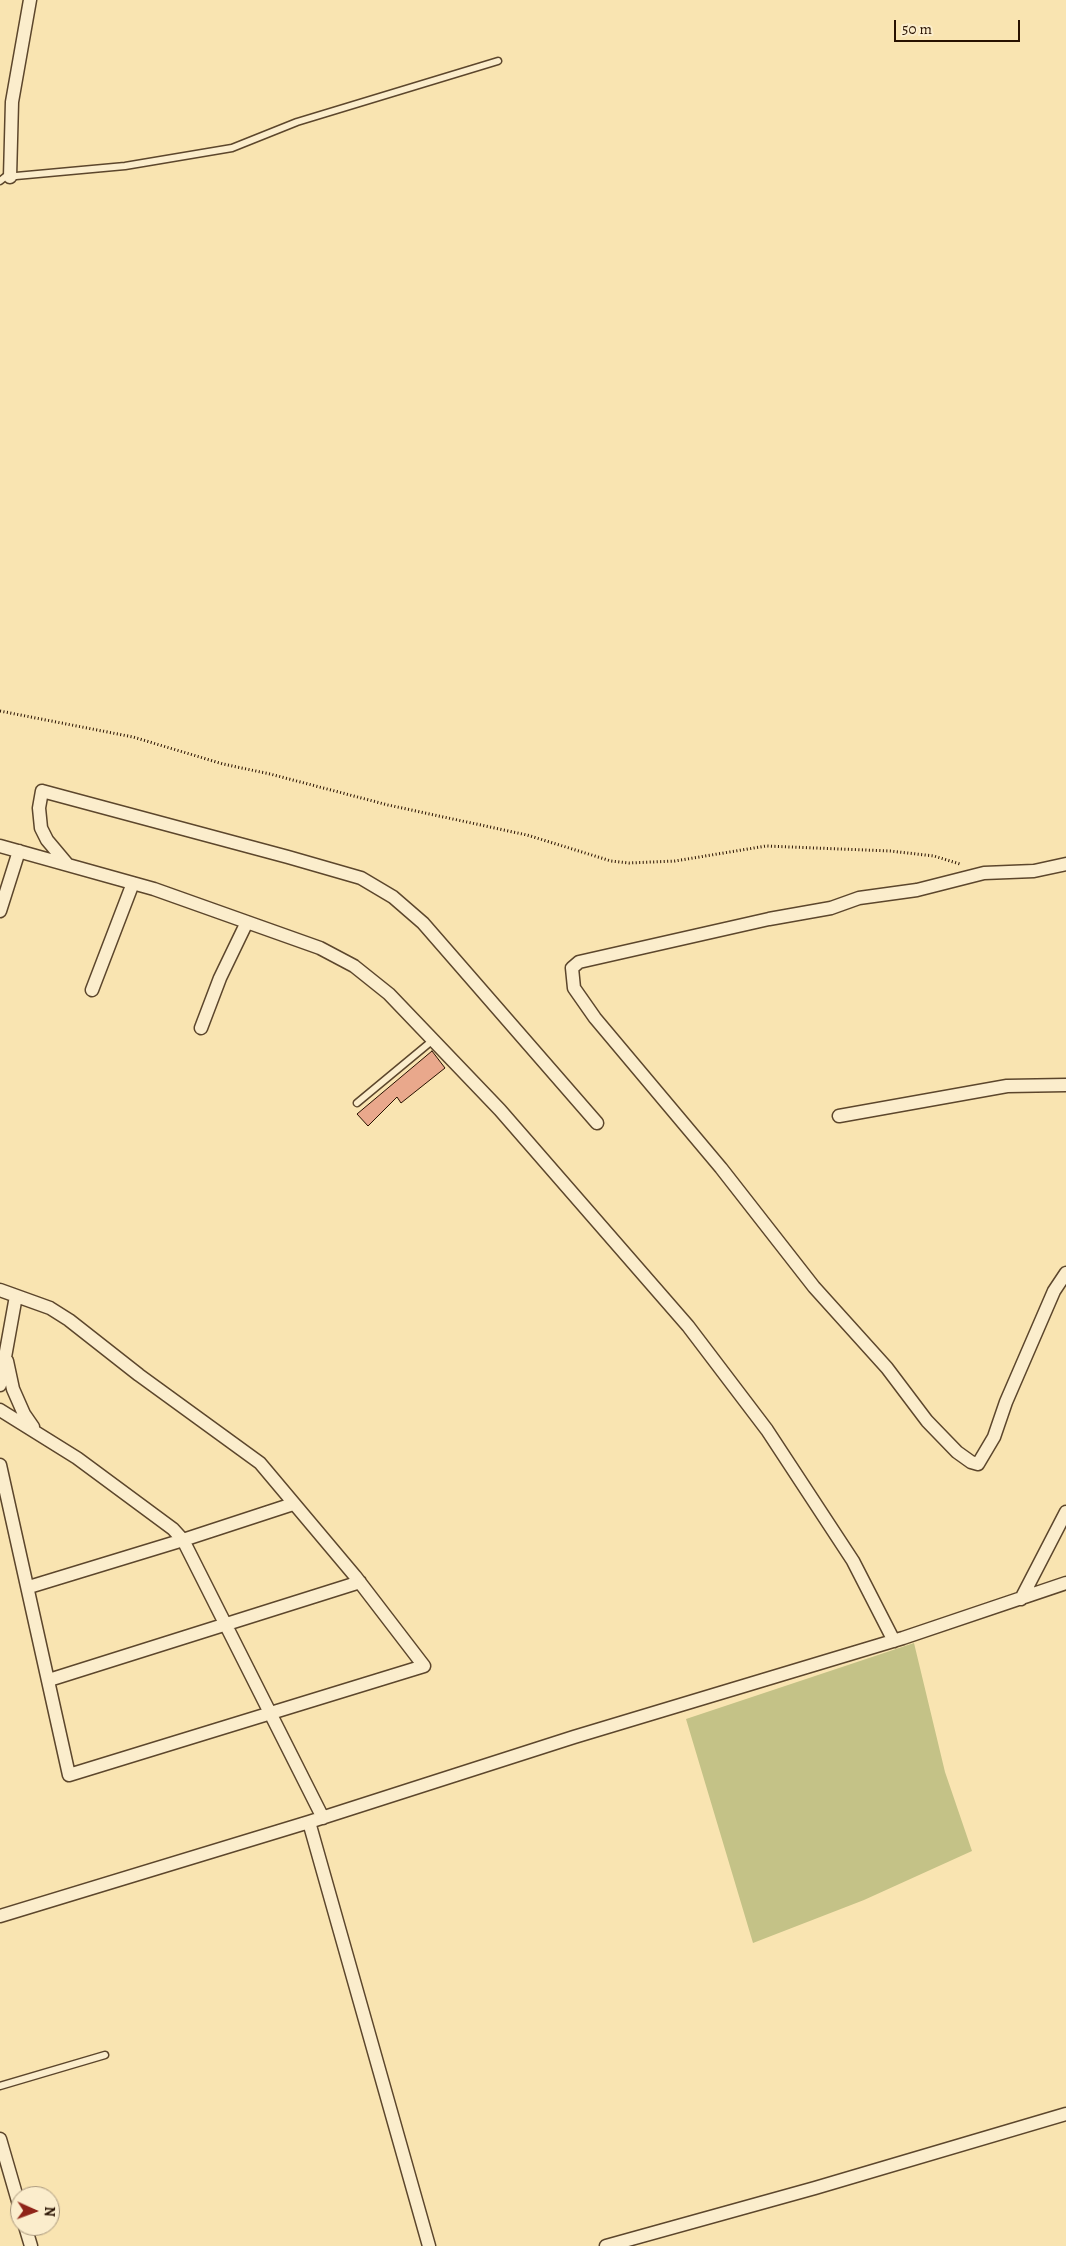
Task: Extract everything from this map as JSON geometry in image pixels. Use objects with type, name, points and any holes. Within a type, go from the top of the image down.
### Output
[{"type":"street","points":[[5,179],[12,102],[30,0]]},
{"type":"street","points":[[68,865],[47,840],[41,828],[39,808],[42,792],[361,878],[394,897],[424,923],[597,1123]]},
{"type":"street","points":[[0,846],[133,883],[320,948],[354,966],[389,994],[500,1110],[693,1334],[767,1430],[853,1560],[894,1641]]},
{"type":"street","points":[[0,911],[19,851]]},
{"type":"street","points":[[1066,864],[1034,871],[984,873],[917,890],[858,898],[831,908],[769,919],[579,962],[572,968],[574,988],[595,1018],[721,1168],[814,1287],[887,1368],[927,1421],[956,1452],[971,1462],[978,1464],[994,1437],[1006,1402],[1050,1299],[1066,1273]]},
{"type":"street","points":[[92,990],[133,883]]},
{"type":"street","points":[[201,1028],[220,978],[247,922]]},
{"type":"street","points":[[839,1116],[1007,1086],[1066,1085]]},
{"type":"street","points":[[0,1290],[50,1308],[69,1320],[139,1375],[260,1463],[292,1504],[360,1582],[424,1666],[70,1775],[29,1587],[0,1466]]},
{"type":"street","points":[[0,1385],[16,1296]]},
{"type":"street","points":[[5,1353],[17,1397],[24,1414],[36,1432]]},
{"type":"street","points":[[0,1410],[78,1458],[173,1529],[183,1540],[323,1818]]},
{"type":"street","points":[[29,1587],[183,1540],[292,1504]]},
{"type":"street","points":[[1021,1599],[1066,1512]]},
{"type":"street","points":[[49,1680],[360,1582]]},
{"type":"street","points":[[0,1916],[323,1818],[574,1737],[894,1641],[1066,1582]]},
{"type":"street","points":[[309,1822],[429,2246]]},
{"type":"street","points":[[606,2246],[620,2244],[1066,2114]]},
{"type":"street","points":[[0,2139],[14,2186]]},
{"type":"lane","points":[[5,179],[125,166],[232,148],[297,122],[498,61]]},
{"type":"lane","points":[[357,1103],[433,1040]]},
{"type":"lane","points":[[0,2086],[105,2055]]},
{"type":"path","points":[[0,710],[133,737],[223,764],[270,774],[388,805],[527,835],[611,861],[629,863],[675,861],[766,846],[831,850],[857,849],[934,856],[984,873]]},
{"type":"shaded area","points":[[914,1643],[945,1772],[972,1851],[864,1900],[753,1943],[686,1719]]},
{"type":"building","points":[[432,1051],[445,1068],[401,1103],[397,1097],[368,1126],[357,1114]]}]
